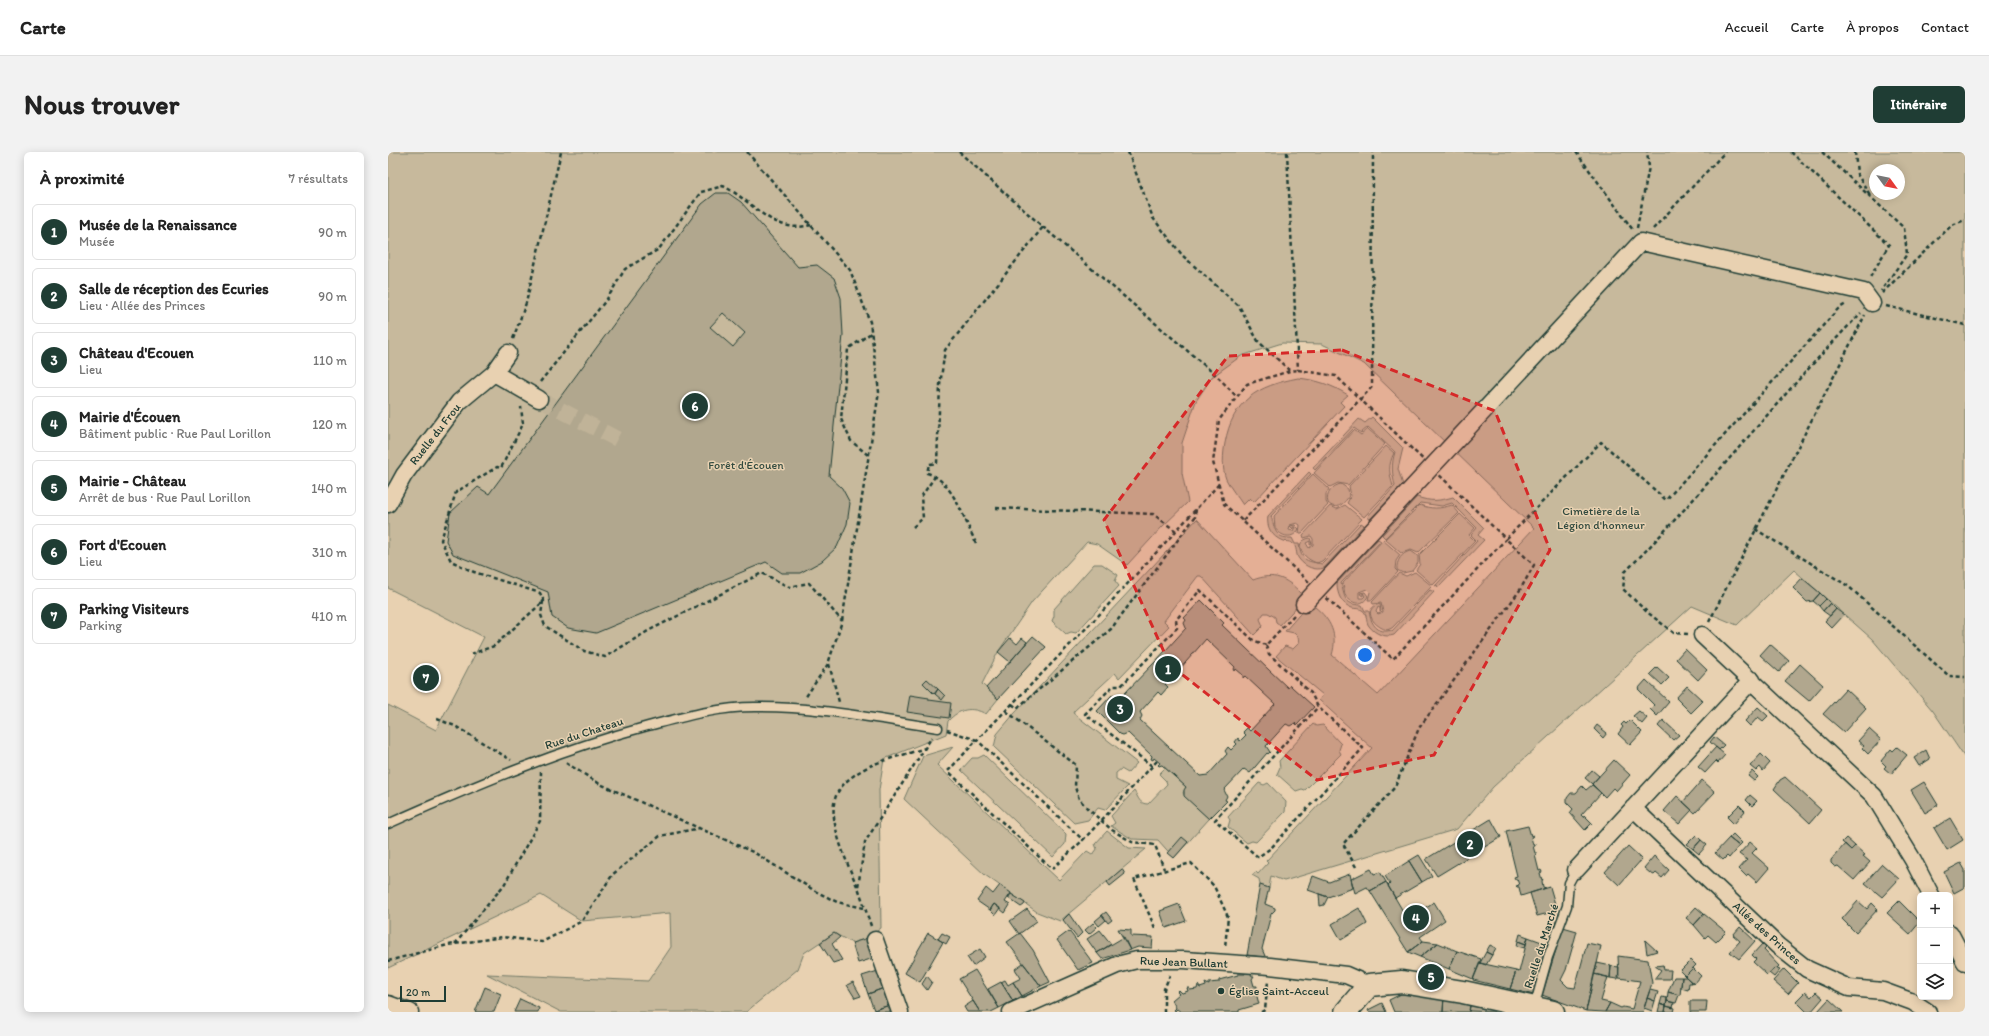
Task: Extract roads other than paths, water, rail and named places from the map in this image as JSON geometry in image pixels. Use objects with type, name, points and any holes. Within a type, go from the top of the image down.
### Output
[{"type":"main road","points":[[1346,1012],[1369,985],[1402,982],[1464,992],[1544,1010]]},
{"type":"street","points":[[1304,604],[1317,588],[1641,242],[1868,298]]},
{"type":"street","name":"Ruelle du Frou","points":[[388,504],[404,475],[459,402],[494,373],[508,354]]},
{"type":"street","points":[[494,373],[539,399]]},
{"type":"street","points":[[1702,635],[1752,680],[1874,796],[1913,860],[1929,892]]},
{"type":"street","points":[[1576,870],[1752,680]]},
{"type":"street","name":"Allée des Princes","points":[[1633,808],[1778,946],[1807,969],[1849,988],[1883,991],[1913,1002],[1928,1012]]},
{"type":"street","points":[[1953,939],[1965,962]]},
{"type":"street","points":[[875,940],[900,1012]]},
{"type":"street","name":"Rue Jean Bullant","points":[[1012,1012],[1117,965],[1137,960],[1177,960],[1270,966],[1318,971],[1346,975],[1369,985]]},
{"type":"street","points":[[388,1004],[410,1012]]},
{"type":"lane","name":"Rue du Chateau","points":[[388,824],[522,767],[554,755],[630,731],[696,713],[754,707],[798,708],[938,728]]},
{"type":"lane","name":"Ruelle du Marché","points":[[1544,1010],[1548,957],[1567,906],[1569,883],[1576,870]]},
{"type":"tunnel","points":[[539,399],[617,439]]},
{"type":"place","name":"Fort d'Ecouen","points":[[695,406]]},
{"type":"place","name":"Musée de la Renaissance","points":[[1168,669]]},
{"type":"place","name":"Parking Visiteurs","points":[[426,678]]},
{"type":"place","name":"Château d'Ecouen","points":[[1120,709]]},
{"type":"place","name":"Salle de réception des Ecuries","points":[[1470,844]]},
{"type":"place","name":"Mairie d'Écouen","points":[[1416,918]]},
{"type":"place","name":"Mairie - Château","points":[[1431,977]]},
{"type":"place","name":"Église Saint-Acceul","points":[[1221,991]]},
{"type":"park label","name":"Forêt d'Écouen","points":[[746,465]]},
{"type":"park label","name":"Cimetière de la Légion d'honneur","points":[[1601,518]]}]
